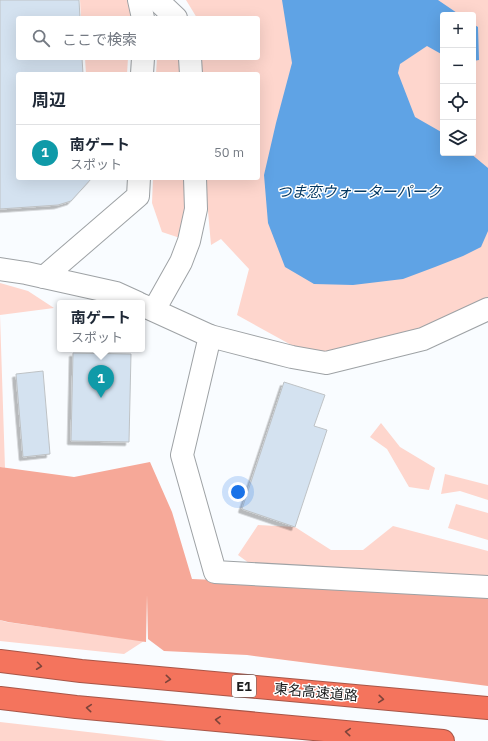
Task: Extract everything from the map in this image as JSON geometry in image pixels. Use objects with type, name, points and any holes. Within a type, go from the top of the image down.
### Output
[{"type":"highway","name":"東名高速道路","points":[[0,661],[81,671],[488,708]]},
{"type":"highway","points":[[0,698],[84,708],[442,741]]},
{"type":"street","points":[[139,0],[143,16]]},
{"type":"street","points":[[157,0],[174,16]]},
{"type":"street","points":[[142,72],[143,60]]},
{"type":"street","points":[[190,60],[191,72]]},
{"type":"street","points":[[44,277],[138,196],[139,180]]},
{"type":"street","points":[[195,180],[196,209],[189,241],[182,262],[145,306],[210,336],[292,357],[326,362],[423,339],[488,308]]},
{"type":"street","points":[[0,270],[26,273],[116,293],[132,300]]},
{"type":"street","points":[[210,336],[182,455],[215,572],[488,587]]},
{"type":"shaded area","points":[[80,0],[130,0],[130,16],[81,16]]},
{"type":"shaded area","name":"つま恋ウォーターパーク","points":[[186,0],[488,0],[488,298],[419,329],[324,363],[237,315],[249,269],[221,239],[211,245],[205,180],[260,180],[260,72],[198,72],[199,60],[260,60],[260,16],[196,16]]},
{"type":"shaded area","points":[[85,60],[128,60],[127,72],[86,72]]},
{"type":"shaded area","points":[[157,60],[184,60],[187,72],[156,72]]},
{"type":"shaded area","points":[[153,180],[189,180],[189,241],[162,232],[152,203]]},
{"type":"shaded area","points":[[0,283],[28,291],[54,308],[0,315]]},
{"type":"shaded area","points":[[0,315],[5,468],[0,467]]},
{"type":"shaded area","points":[[381,423],[400,447],[435,468],[429,490],[409,487],[387,449],[370,437]]},
{"type":"shaded area","points":[[150,462],[172,512],[192,579],[488,592],[488,686],[247,655],[164,651],[148,639],[147,595],[146,642],[0,620],[0,467],[74,477]]},
{"type":"shaded area","points":[[445,474],[488,485],[488,500],[460,491],[441,494]]},
{"type":"shaded area","points":[[456,504],[488,513],[488,540],[448,528]]},
{"type":"shaded area","points":[[258,525],[295,527],[331,550],[363,550],[393,526],[488,551],[488,584],[253,566],[238,555]]},
{"type":"shaded area","points":[[0,620],[144,641],[124,654],[0,641]]},
{"type":"shaded area","points":[[0,722],[167,741],[0,741]]},
{"type":"water","name":"つま恋ウォーターパーク","points":[[282,0],[438,0],[456,12],[440,12],[440,53],[427,46],[400,64],[398,73],[415,117],[440,131],[440,156],[474,156],[488,168],[488,231],[481,247],[463,256],[403,279],[353,285],[314,284],[285,267],[268,223],[264,175],[292,63]]},
{"type":"water","points":[[476,26],[478,27],[479,60],[476,60]]},
{"type":"building","points":[[0,0],[79,0],[80,16],[16,16],[16,60],[82,60],[83,72],[16,72],[16,180],[90,180],[71,201],[58,205],[0,209]]},
{"type":"building","points":[[73,353],[131,354],[129,442],[71,441]]},
{"type":"building","points":[[43,371],[50,454],[23,457],[16,374]]},
{"type":"building","points":[[284,382],[325,395],[314,426],[327,430],[295,527],[242,509]]},
{"type":"place","name":"南ゲート","points":[[101,398]]}]
